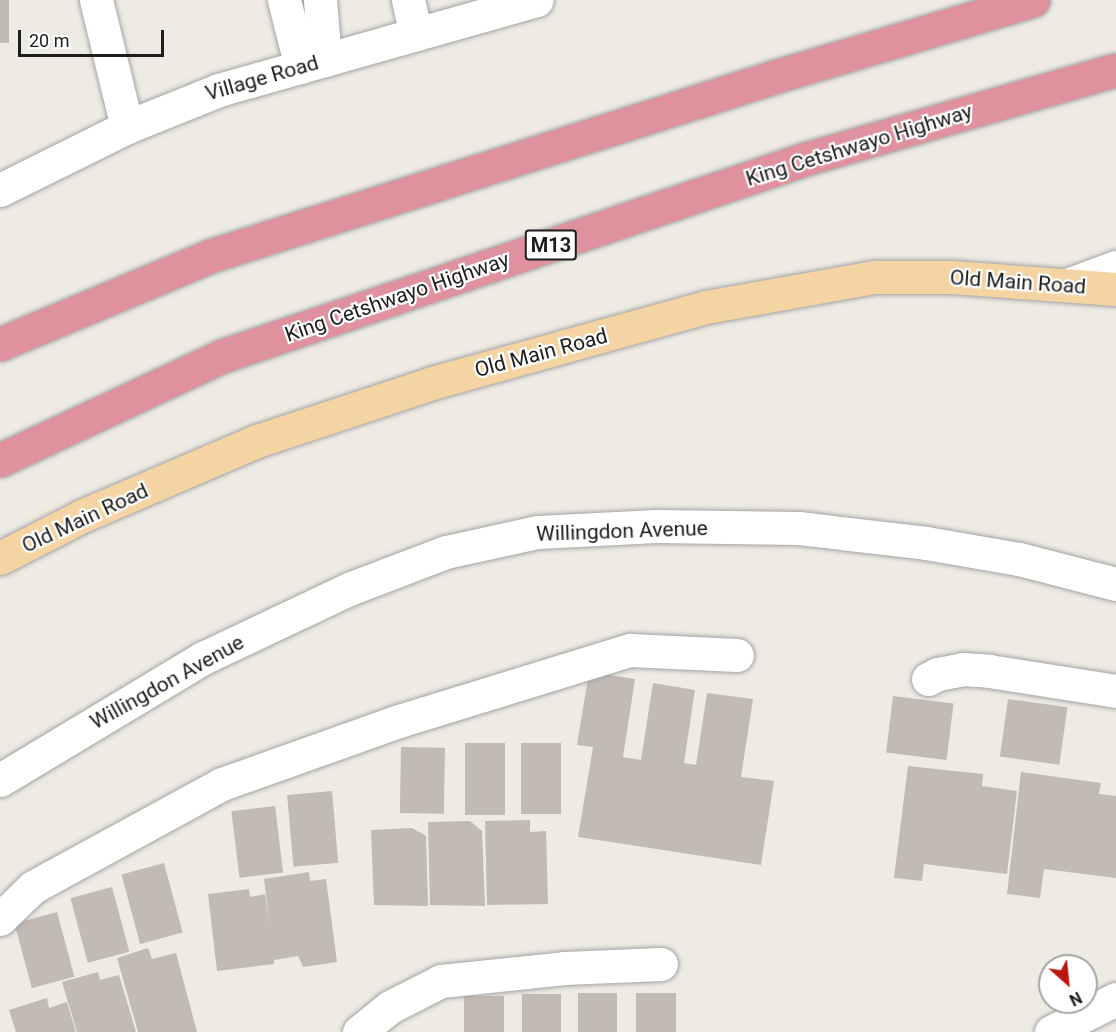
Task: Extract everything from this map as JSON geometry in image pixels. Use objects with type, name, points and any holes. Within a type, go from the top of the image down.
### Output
[{"type":"highway","points":[[0,344],[210,256],[777,76],[1033,0]]},
{"type":"highway","name":"King Cetshwayo Highway","points":[[0,460],[233,352],[805,159],[1116,70]]},
{"type":"main road","name":"Old Main Road","points":[[0,558],[82,516],[256,441],[432,383],[706,307],[875,277],[952,277],[1067,285],[1115,284]]},
{"type":"street","points":[[96,0],[127,127]]},
{"type":"street","points":[[284,0],[313,63]]},
{"type":"street","points":[[313,63],[320,0]]},
{"type":"street","points":[[408,0],[416,34]]},
{"type":"street","name":"Village Road","points":[[0,190],[127,127],[219,90],[537,0]]},
{"type":"street","name":"Willingdon Avenue","points":[[0,780],[203,658],[349,589],[446,552],[538,532],[656,526],[799,528],[926,543],[1008,557],[1116,584]]},
{"type":"street","points":[[0,919],[33,888],[222,784],[399,721],[630,650],[737,656]]},
{"type":"street","points":[[928,679],[938,674],[963,669],[1116,691]]},
{"type":"street","points":[[359,1032],[390,1007],[441,981],[564,968],[661,964]]},
{"type":"street","points":[[1051,1032],[1116,999]]},
{"type":"building","points":[[0,0],[9,0],[9,43],[0,43]]},
{"type":"building","points":[[589,672],[635,679],[623,757],[641,760],[653,683],[695,690],[684,763],[696,765],[707,693],[753,699],[741,777],[774,781],[761,865],[578,837],[593,747],[577,745]]},
{"type":"building","points":[[893,696],[954,703],[947,760],[886,753]]},
{"type":"building","points":[[1008,699],[1067,707],[1059,765],[1000,756]]},
{"type":"building","points":[[465,743],[505,743],[505,815],[465,815]]},
{"type":"building","points":[[521,743],[561,743],[561,814],[521,814]]},
{"type":"building","points":[[401,747],[445,748],[444,814],[400,813]]},
{"type":"building","points":[[908,766],[983,774],[982,786],[1017,791],[1007,874],[924,864],[922,881],[894,878]]},
{"type":"building","points":[[1021,772],[1101,783],[1099,794],[1116,796],[1116,878],[1044,869],[1040,898],[1007,894]]},
{"type":"building","points":[[332,791],[338,863],[293,867],[287,795]]},
{"type":"building","points":[[275,806],[283,873],[239,878],[231,811]]},
{"type":"building","points":[[530,820],[530,832],[546,831],[548,904],[487,905],[485,821]]},
{"type":"building","points":[[470,821],[482,831],[485,906],[430,905],[428,822]]},
{"type":"building","points":[[412,828],[426,836],[428,906],[374,905],[371,830]]},
{"type":"building","points":[[164,863],[183,933],[140,944],[121,874]]},
{"type":"building","points":[[309,872],[310,881],[326,879],[337,962],[303,967],[298,956],[274,960],[274,964],[217,971],[208,894],[249,889],[250,897],[265,894],[270,928],[264,879]]},
{"type":"building","points":[[112,887],[129,952],[88,963],[70,898]]},
{"type":"building","points":[[57,912],[74,977],[32,988],[14,923]]},
{"type":"building","points":[[148,948],[152,959],[176,953],[197,1032],[138,1032],[117,958]]},
{"type":"building","points":[[98,972],[100,980],[119,975],[136,1032],[77,1032],[62,982]]},
{"type":"building","points":[[578,993],[617,993],[617,1032],[578,1032]]},
{"type":"building","points":[[636,993],[676,993],[676,1032],[636,1032]]},
{"type":"building","points":[[522,994],[561,994],[561,1032],[522,1032]]},
{"type":"building","points":[[464,996],[504,996],[504,1032],[464,1032]]},
{"type":"building","points":[[47,998],[49,1008],[67,1002],[76,1032],[16,1032],[9,1010]]}]
